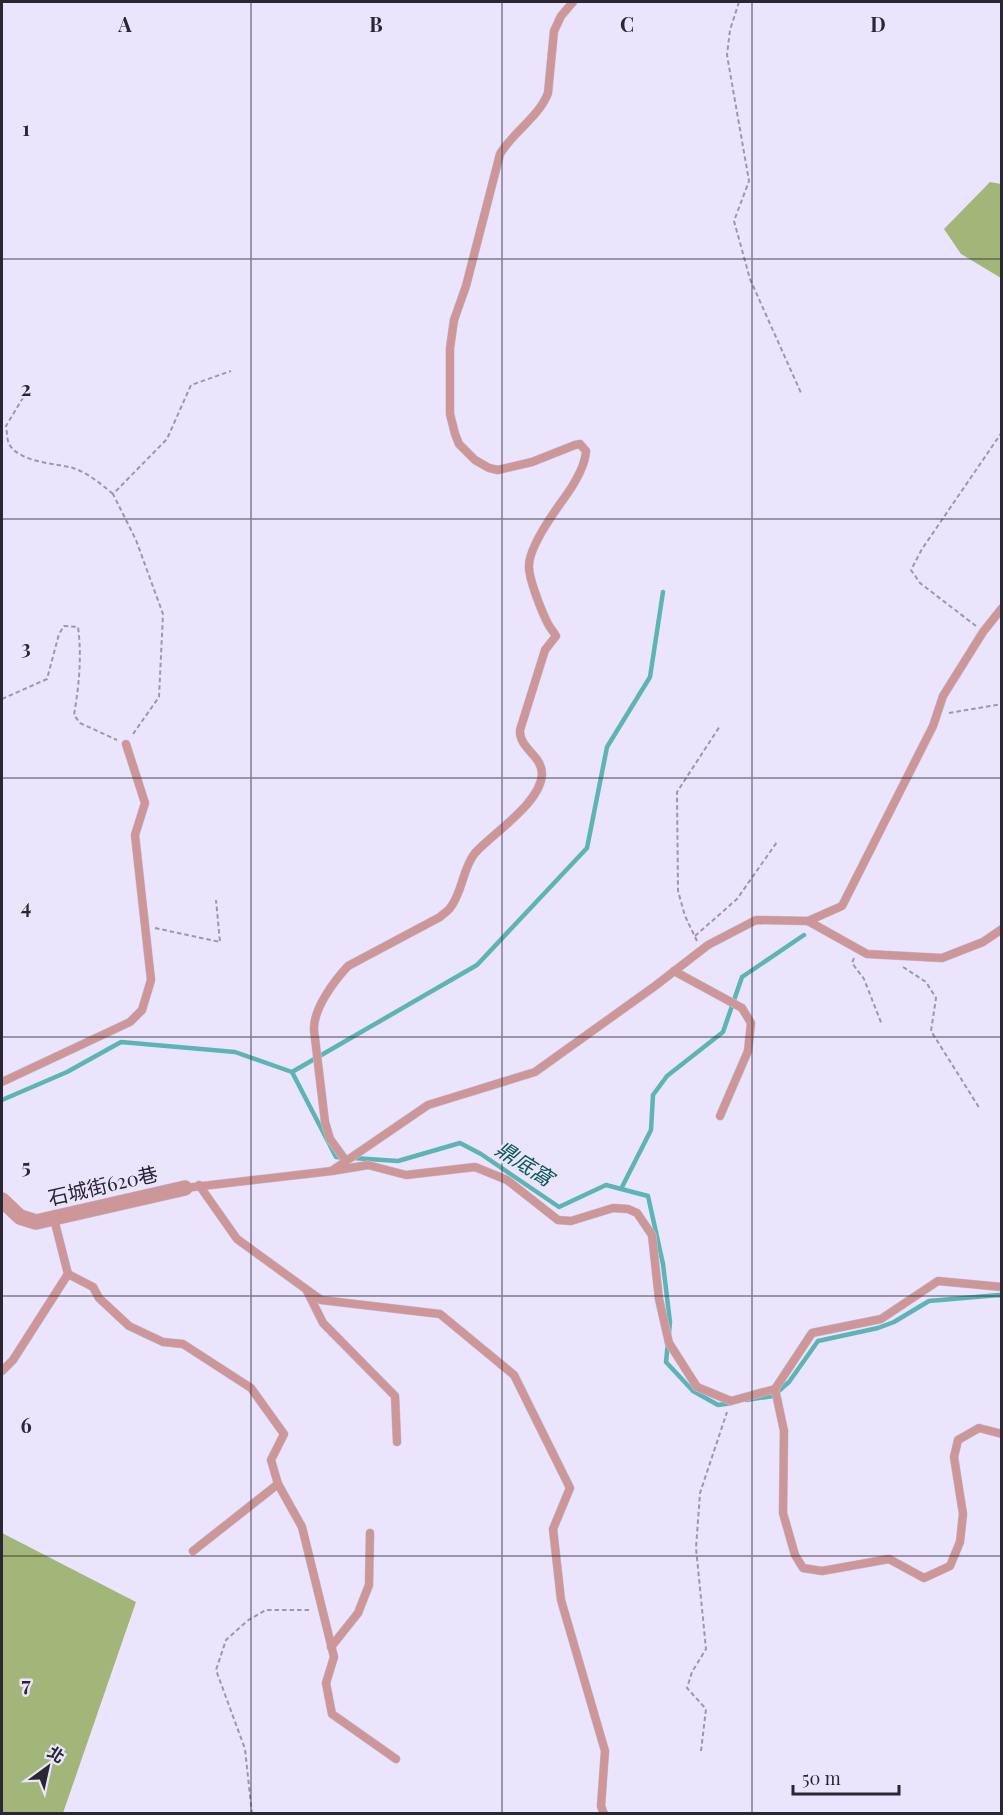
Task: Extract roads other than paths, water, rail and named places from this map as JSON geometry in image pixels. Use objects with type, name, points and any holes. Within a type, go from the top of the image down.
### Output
[{"type":"street","name":"石城街620巷","points":[[2,1200],[20,1216],[36,1222],[192,1187]]},
{"type":"lane","points":[[346,1161],[330,1139],[325,1122],[314,1030],[316,1015],[338,977],[348,966],[440,917],[451,907],[470,860],[513,819],[532,796],[542,776],[542,768],[522,742],[520,730],[545,650],[556,636],[549,625],[531,581],[530,557],[550,518],[571,488],[585,461],[586,451],[580,444],[574,445],[532,462],[498,470],[475,460],[459,444],[450,414],[450,348],[454,320],[466,286],[500,154],[509,139],[536,113],[546,99],[554,31],[561,16],[573,2]]},
{"type":"lane","points":[[332,1171],[428,1105],[535,1072],[703,949],[756,920],[808,921],[842,906],[933,726],[943,696],[983,632],[1002,608]]},
{"type":"lane","points":[[2,1082],[130,1022],[142,1010],[151,981],[135,835],[145,803],[126,744]]},
{"type":"lane","points":[[808,921],[867,954],[942,958],[983,942],[1002,929]]},
{"type":"lane","points":[[674,971],[742,1008],[751,1023],[748,1051],[720,1116]]},
{"type":"lane","points":[[192,1187],[368,1165],[406,1175],[475,1167],[507,1180],[558,1220],[571,1221],[613,1208],[628,1209],[637,1213],[652,1235],[659,1299],[669,1343],[697,1387],[731,1401],[774,1389],[812,1333],[880,1319],[938,1281],[1002,1287]]},
{"type":"lane","points":[[192,1187],[237,1239],[321,1300],[440,1314],[514,1375],[570,1488],[553,1529],[561,1600],[605,1751],[601,1806],[604,1814]]},
{"type":"lane","points":[[2,1371],[13,1360],[68,1275],[54,1219]]},
{"type":"lane","points":[[68,1275],[93,1287],[99,1298],[129,1326],[163,1342],[183,1344],[251,1388],[284,1434],[271,1460],[278,1484],[302,1527],[334,1657],[326,1683],[332,1714],[396,1759]]},
{"type":"lane","points":[[306,1288],[323,1323],[395,1396],[397,1442]]},
{"type":"lane","points":[[774,1389],[784,1431],[783,1513],[795,1555],[802,1568],[822,1570],[889,1559],[924,1578],[950,1566],[960,1542],[963,1514],[954,1457],[958,1440],[978,1428],[1002,1434]]},
{"type":"lane","points":[[193,1551],[278,1484]]},
{"type":"lane","points":[[331,1647],[358,1613],[369,1585],[370,1533]]},
{"type":"waterway","points":[[292,1072],[477,965],[587,848],[607,747],[650,677],[663,592]]},
{"type":"waterway","points":[[621,1189],[651,1130],[653,1095],[667,1076],[723,1032],[742,977],[804,935]]},
{"type":"waterway","name":"鼎底窩","points":[[2,1100],[67,1072],[121,1042],[235,1052],[292,1072],[336,1157],[345,1158]]},
{"type":"waterway","name":"鼎底窩","points":[[353,1158],[398,1161],[460,1143],[481,1154],[559,1207],[606,1185],[648,1196],[663,1264],[670,1322],[669,1333]]},
{"type":"waterway","name":"鼎底窩","points":[[746,1400],[773,1396],[789,1382],[818,1341],[878,1328],[894,1322],[929,1301],[1002,1296]]},
{"type":"waterway","name":"鼎底窩","points":[[668,1342],[666,1362],[693,1391],[718,1405],[732,1403]]}]
